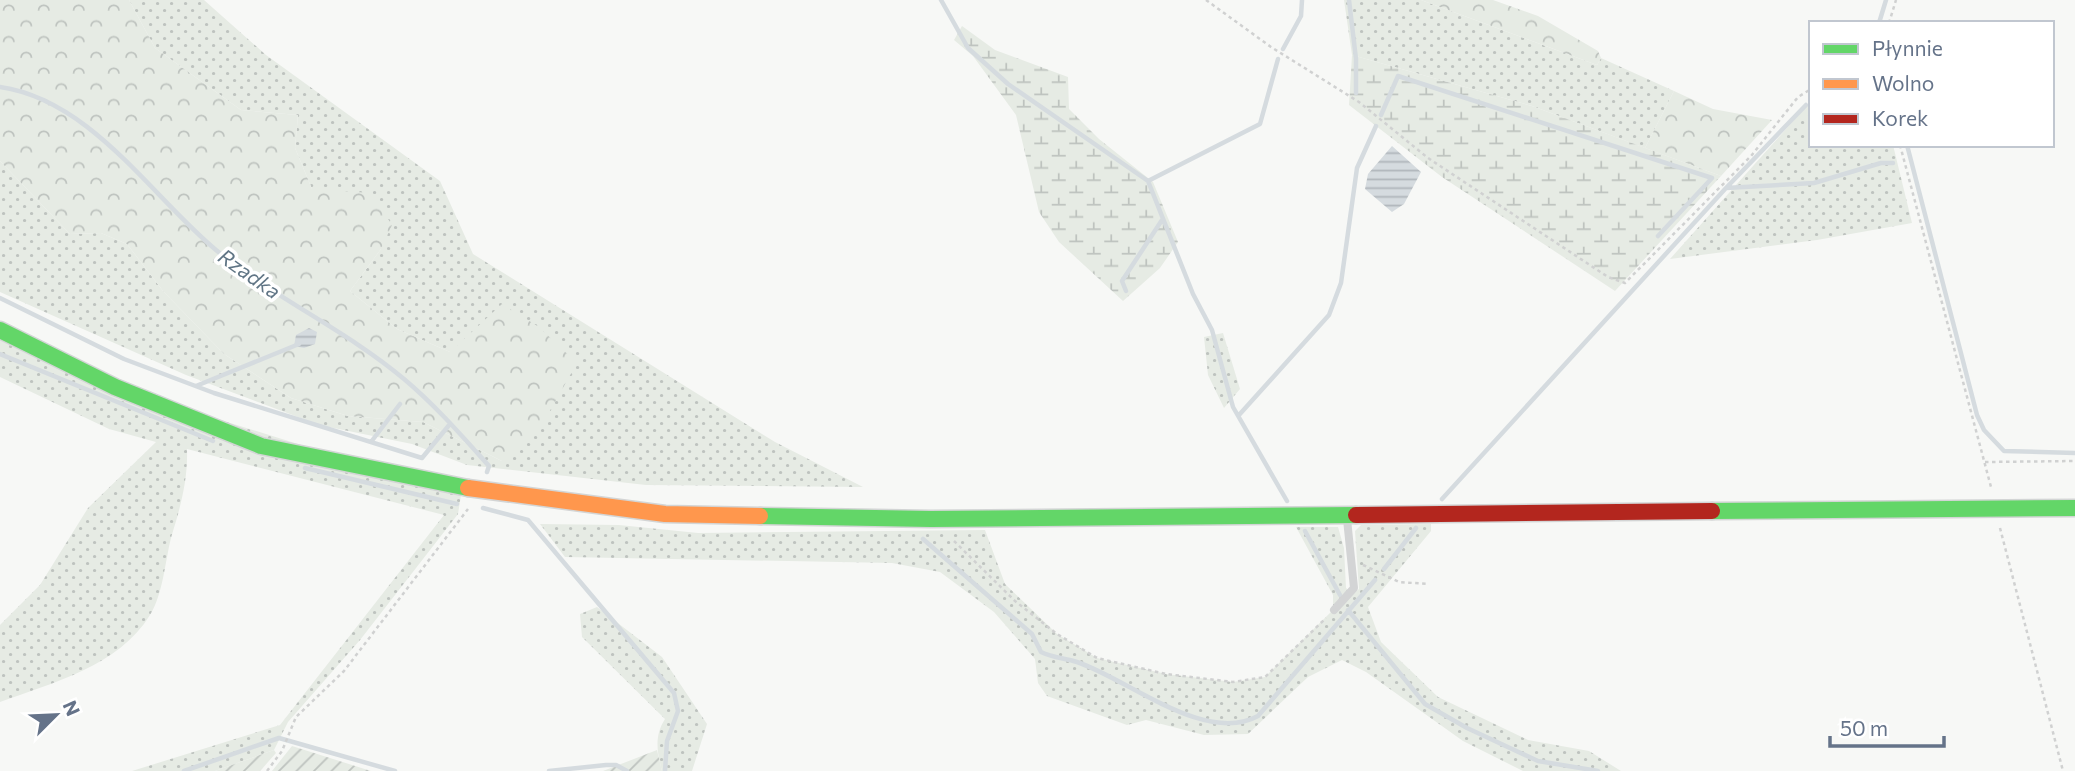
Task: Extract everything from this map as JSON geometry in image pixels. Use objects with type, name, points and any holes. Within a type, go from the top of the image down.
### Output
[{"type":"main road","points":[[0,330],[115,387],[261,446],[475,489],[665,514],[931,519],[2075,508]]},
{"type":"lane","points":[[1334,610],[1354,588],[1346,516]]},
{"type":"path","points":[[1206,0],[1271,47],[1359,102],[1401,137],[1608,277],[1625,283],[1751,156],[1798,97],[1809,90]]},
{"type":"path","points":[[1890,21],[1896,0]]},
{"type":"path","points":[[1901,147],[1985,462],[2063,771]]},
{"type":"path","points":[[1985,462],[2075,461]]},
{"type":"path","points":[[267,771],[282,751],[296,717],[344,671],[467,514],[475,489]]},
{"type":"path","points":[[950,537],[1016,601],[1057,634],[1097,658],[1166,674],[1233,682],[1265,677],[1334,610]]},
{"type":"path","points":[[1351,558],[1399,582],[1427,584]]},
{"type":"green space","points":[[0,0],[129,0],[155,48],[241,110],[298,115],[295,148],[312,189],[371,193],[392,225],[381,249],[350,291],[397,329],[450,352],[502,304],[539,327],[577,363],[543,423],[502,461],[423,422],[348,416],[291,398],[224,354],[163,291],[127,244],[101,233],[70,234],[0,161]]},
{"type":"green space","points":[[129,0],[204,0],[266,55],[440,181],[473,254],[775,442],[863,487],[646,485],[467,465],[412,444],[319,425],[186,375],[0,292],[0,161],[70,234],[101,233],[127,244],[163,291],[224,354],[291,398],[348,416],[423,422],[502,461],[450,352],[397,329],[350,291],[381,249],[312,189],[295,148],[298,115],[241,110],[155,48]]},
{"type":"green space","points":[[1344,0],[1421,0],[1597,65],[1601,58],[1674,91],[1645,148],[1532,106],[1352,55]]},
{"type":"green space","points":[[1421,0],[1493,0],[1538,16],[1598,51],[1601,58],[1597,65]]},
{"type":"green space","points":[[962,26],[995,50],[1068,77],[1069,109],[1099,139],[1153,182],[1178,242],[1160,268],[1123,301],[1059,242],[1039,212],[1016,115],[973,56],[954,40]]},
{"type":"green space","points":[[1352,55],[1532,106],[1721,176],[1615,291],[1442,177],[1349,105]]},
{"type":"green space","points":[[1674,91],[1713,109],[1772,120],[1721,176],[1645,148]]},
{"type":"green space","points":[[1809,103],[1809,147],[1893,147],[1912,223],[1817,240],[1670,259]]},
{"type":"green space","points":[[1223,333],[1240,389],[1224,408],[1208,375],[1204,337]]},
{"type":"green space","points":[[0,340],[61,370],[461,495],[458,514],[360,640],[288,722],[274,750],[215,771],[132,771],[280,725],[444,515],[187,449],[183,495],[161,588],[150,615],[137,633],[103,660],[62,680],[0,702],[0,625],[40,585],[88,508],[156,442],[109,429],[0,377]]},
{"type":"green space","points":[[540,524],[619,525],[698,533],[985,530],[1005,584],[1057,634],[1097,658],[1166,674],[1233,682],[1265,677],[1333,610],[1333,595],[1296,527],[1338,527],[1344,548],[1346,588],[1353,594],[1359,589],[1355,531],[1361,525],[1431,524],[1431,531],[1368,607],[1381,642],[1438,697],[1528,740],[1589,751],[1621,771],[1523,771],[1463,741],[1366,672],[1342,660],[1308,677],[1248,734],[1204,735],[1146,720],[1127,725],[1047,696],[1038,683],[1035,659],[994,612],[940,572],[892,563],[565,557]]},
{"type":"green space","points":[[597,607],[662,657],[707,724],[692,771],[662,771],[657,744],[665,719],[582,637],[580,614]]},
{"type":"green space","points":[[292,746],[371,771],[272,771]]},
{"type":"green space","points":[[274,750],[276,753],[260,771],[215,771]]},
{"type":"green space","points":[[657,750],[662,771],[603,771]]},
{"type":"shaded area","points":[[1392,146],[1421,172],[1404,204],[1392,212],[1365,189],[1368,174]]},
{"type":"shaded area","points":[[309,328],[317,332],[315,344],[304,348],[294,346],[296,335]]},
{"type":"waterway","points":[[941,0],[968,48],[1008,84],[1148,181],[1260,124],[1278,59]]},
{"type":"waterway","points":[[1283,49],[1301,16],[1302,0]]},
{"type":"waterway","points":[[1349,0],[1356,59],[1356,93]]},
{"type":"waterway","points":[[1880,21],[1886,0]]},
{"type":"waterway","points":[[1381,115],[1398,76],[1712,178],[1658,236]]},
{"type":"waterway","name":"Rzadka","points":[[0,87],[33,96],[63,110],[91,130],[118,153],[216,250],[262,284],[382,361],[404,379],[489,466],[487,472]]},
{"type":"waterway","points":[[1726,188],[1806,105]]},
{"type":"waterway","points":[[1239,415],[1329,315],[1341,283],[1357,168],[1376,126]]},
{"type":"waterway","points":[[1908,147],[1977,415],[1984,430],[2004,451],[2075,453]]},
{"type":"waterway","points":[[1442,499],[1726,188],[1814,183],[1881,163],[1893,163]]},
{"type":"waterway","points":[[1148,181],[1193,294],[1212,330],[1233,407],[1287,501]]},
{"type":"waterway","points":[[1126,291],[1122,281],[1162,220]]},
{"type":"waterway","points":[[0,298],[124,359],[214,393],[422,458],[450,424]]},
{"type":"waterway","points":[[196,386],[299,344]]},
{"type":"waterway","points":[[0,354],[213,441]]},
{"type":"waterway","points":[[371,442],[400,404]]},
{"type":"waterway","points":[[305,468],[457,504]]},
{"type":"waterway","name":"Rzadka","points":[[483,508],[528,520],[674,693],[678,711],[667,741],[665,771]]},
{"type":"waterway","points":[[1384,569],[1416,528]]},
{"type":"waterway","points":[[1305,531],[1340,595]]},
{"type":"waterway","points":[[923,539],[1032,634],[1041,652],[1097,670],[1167,706],[1215,722],[1237,723],[1258,716],[1375,580]]},
{"type":"waterway","points":[[1348,610],[1425,704],[1467,728],[1538,761],[1598,771]]},
{"type":"waterway","points":[[184,771],[279,738],[395,771]]},
{"type":"waterway","points":[[549,771],[606,765],[616,765],[627,771]]},
{"type":"traffic: fast","points":[[0,330],[115,387],[261,446],[468,488]]},
{"type":"traffic: fast","points":[[1712,511],[2075,508]]},
{"type":"traffic: fast","points":[[760,516],[931,519],[1356,515]]},
{"type":"traffic: slow","points":[[468,488],[665,514],[760,516]]},
{"type":"traffic: jam","points":[[1356,515],[1712,511]]}]
